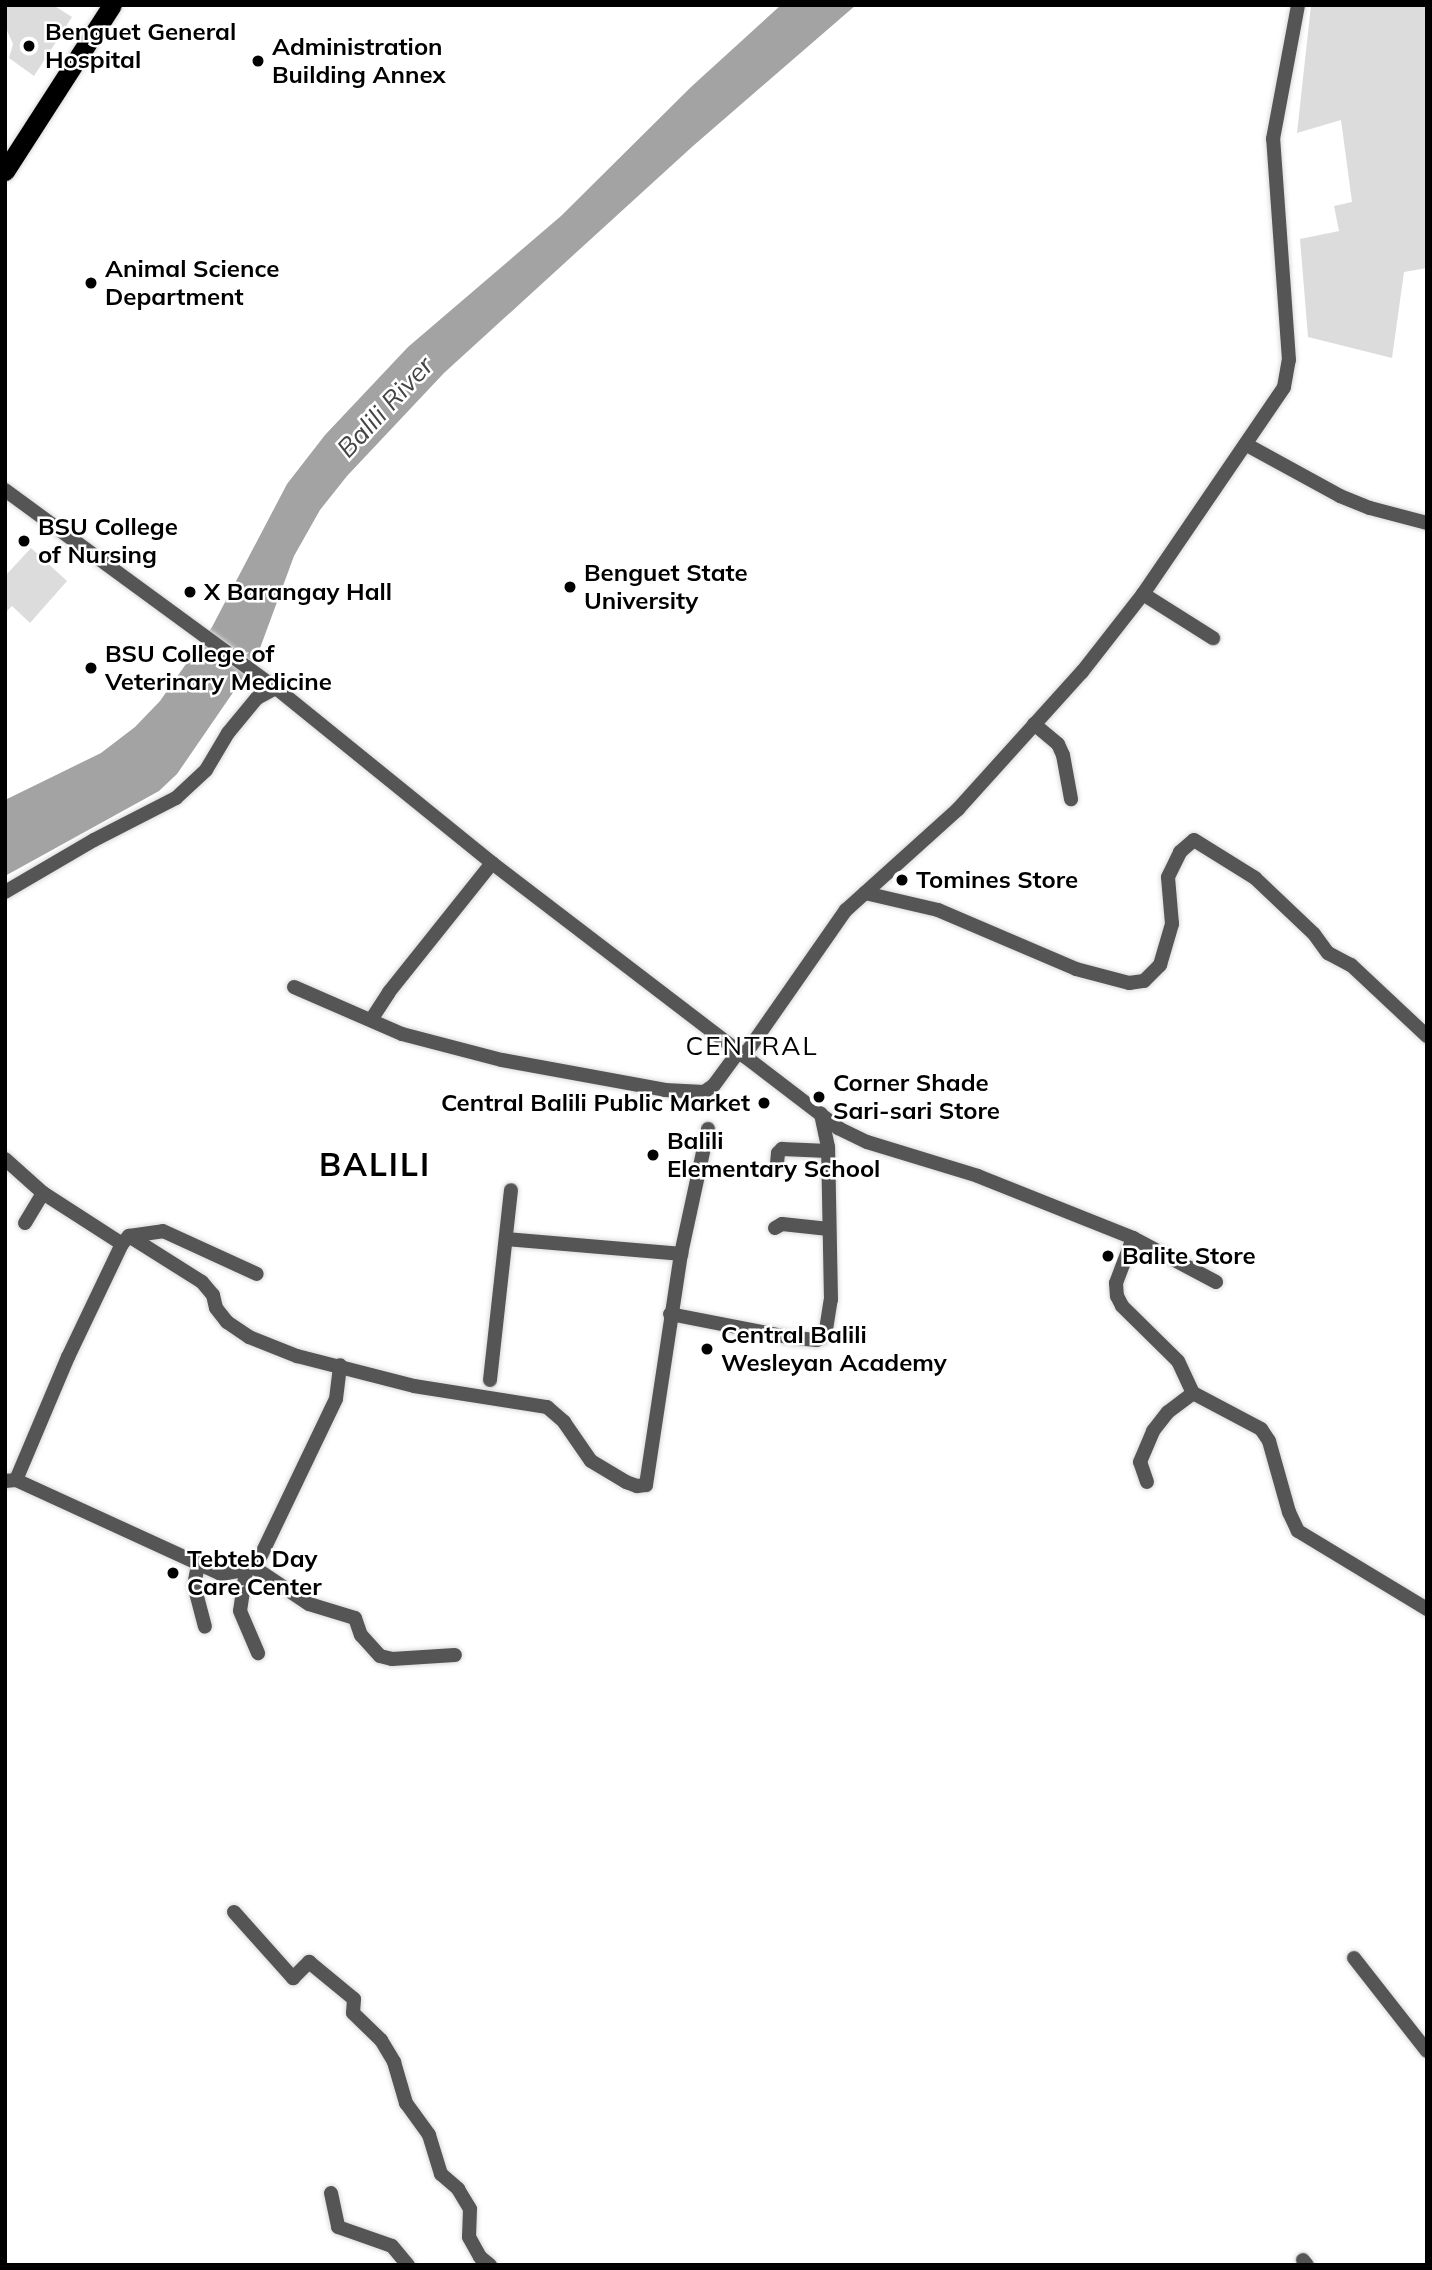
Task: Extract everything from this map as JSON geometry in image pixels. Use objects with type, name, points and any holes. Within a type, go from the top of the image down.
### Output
[{"type":"highway","points":[[5,171],[111,5]]},
{"type":"street","points":[[294,987],[402,1034],[502,1060],[697,1094],[714,1085],[741,1053],[846,910],[958,809],[1082,672],[1143,594],[1247,446],[1284,387],[1289,360],[1273,139],[1298,5]]},
{"type":"street","points":[[1247,446],[1340,496],[1370,508],[1427,523]]},
{"type":"street","points":[[5,490],[270,684],[492,863],[838,1128],[867,1142],[978,1176],[1133,1238],[1216,1283]]},
{"type":"street","points":[[1143,594],[1213,638]]},
{"type":"street","points":[[5,892],[94,840],[176,798],[206,770],[228,733],[270,684]]},
{"type":"street","points":[[1034,724],[1058,744],[1063,755],[1071,799]]},
{"type":"street","points":[[865,893],[938,910],[1076,969],[1129,982],[1144,981],[1160,965],[1172,924],[1168,877],[1180,852],[1194,840],[1255,878],[1314,934],[1328,953],[1351,965],[1427,1036]]},
{"type":"street","points":[[371,1020],[389,992],[492,863]]},
{"type":"street","points":[[670,1314],[810,1340],[825,1336],[831,1300],[828,1151],[821,1114]]},
{"type":"street","points":[[5,1159],[43,1193],[202,1282],[213,1294],[216,1308],[227,1322],[249,1337],[297,1356],[415,1386],[547,1407],[564,1422],[592,1461],[636,1486],[646,1485],[670,1314],[708,1129]]},
{"type":"street","points":[[777,1164],[778,1153],[782,1149],[828,1151]]},
{"type":"street","points":[[490,1380],[511,1190]]},
{"type":"street","points":[[25,1223],[43,1193]]},
{"type":"street","points":[[775,1228],[782,1224],[829,1229]]},
{"type":"street","points":[[125,1240],[163,1231],[257,1274]]},
{"type":"street","points":[[1133,1238],[1116,1283],[1117,1296],[1122,1306],[1178,1360],[1193,1393],[1261,1429],[1269,1441],[1289,1512],[1298,1531],[1427,1609]]},
{"type":"street","points":[[507,1239],[681,1254]]},
{"type":"street","points":[[125,1240],[11,1481],[220,1574],[250,1569],[309,1604],[355,1618],[362,1635],[380,1656],[392,1659],[455,1655]]},
{"type":"street","points":[[258,1653],[240,1611],[250,1569],[336,1399],[340,1365]]},
{"type":"street","points":[[1147,1482],[1140,1462],[1153,1431],[1168,1412],[1193,1393]]},
{"type":"street","points":[[198,1565],[194,1585],[205,1627]]},
{"type":"street","points":[[234,1912],[293,1979],[309,1962],[354,1999],[353,2013],[381,2040],[394,2062],[406,2103],[429,2135],[442,2174],[458,2189],[470,2209],[468,2237],[480,2257],[490,2265]]},
{"type":"street","points":[[1354,1958],[1427,2050]]},
{"type":"street","points":[[331,2193],[338,2227],[391,2246],[408,2265]]},
{"type":"shaded area","name":"Benguet General Hospital","points":[[5,5],[53,5],[72,17],[34,76],[9,58],[13,44],[5,26]]},
{"type":"shaded area","points":[[1311,5],[1427,5],[1427,268],[1404,272],[1392,358],[1308,337],[1300,239],[1339,231],[1334,206],[1352,202],[1341,120],[1297,133]]},
{"type":"shaded area","points":[[31,548],[67,581],[30,623],[12,606],[5,613],[5,576]]},
{"type":"water","name":"Balili River","points":[[781,5],[856,5],[693,146],[444,373],[347,476],[320,510],[294,556],[256,659],[177,774],[159,791],[5,876],[5,800],[101,753],[135,727],[160,701],[212,627],[287,484],[325,435],[408,347],[561,216],[691,87]]},
{"type":"place","name":"Benguet General Hospital","points":[[29,46]]},
{"type":"place","name":"Administration Building Annex","points":[[258,61]]},
{"type":"place","name":"Animal Science Department","points":[[91,283]]},
{"type":"place","name":"BSU College of Nursing","points":[[24,541]]},
{"type":"place","name":"Benguet State University","points":[[570,587]]},
{"type":"place","name":"X Barangay Hall","points":[[190,592]]},
{"type":"place","name":"BSU College of Veterinary Medicine","points":[[91,668]]},
{"type":"place","name":"Tomines Store","points":[[902,880]]},
{"type":"place","name":"Corner Shade Sari-sari Store","points":[[819,1097]]},
{"type":"place","name":"Central Balili Public Market","points":[[764,1103]]},
{"type":"place","name":"Balili Elementary School","points":[[653,1155]]},
{"type":"place","name":"Balite Store","points":[[1108,1256]]},
{"type":"place","name":"Central Balili Wesleyan Academy","points":[[707,1349]]},
{"type":"place","name":"Tebteb Day Care Center","points":[[173,1573]]},
{"type":"district","name":"CENTRAL","points":[[752,1046]]},
{"type":"district","name":"BALILI","points":[[375,1164]]}]
